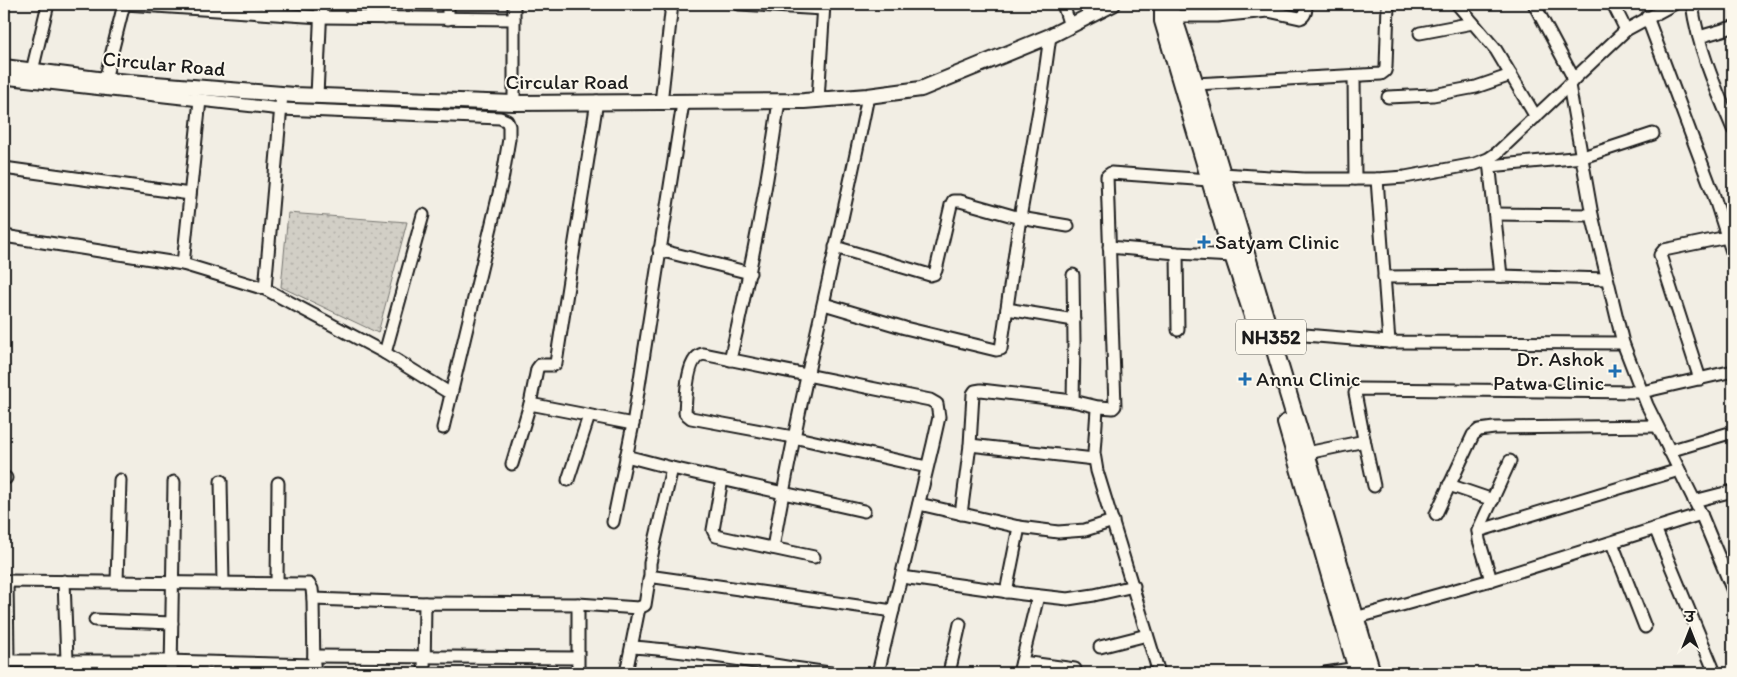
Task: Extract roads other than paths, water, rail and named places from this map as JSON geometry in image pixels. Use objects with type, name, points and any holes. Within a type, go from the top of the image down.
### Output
[{"type":"highway","name":"NH352","points":[[1167,8],[1195,84],[1233,256],[1264,333],[1307,453],[1355,618],[1362,672]]},
{"type":"highway","name":"NH352","points":[[1167,8],[1162,21],[1216,177],[1264,333],[1362,672]]},
{"type":"main road","name":"Circular Road","points":[[4,67],[106,80],[317,96],[514,103],[597,101],[683,103],[818,100],[901,93],[933,85],[1050,36],[1070,26],[1097,8],[1112,4]]},
{"type":"street","points":[[32,70],[48,4]]},
{"type":"street","points":[[106,80],[124,4],[321,17],[514,19]]},
{"type":"street","points":[[317,96],[321,4]]},
{"type":"street","points":[[385,4],[385,18]]},
{"type":"street","points":[[448,4],[448,18]]},
{"type":"street","points":[[514,4],[514,103]]},
{"type":"street","points":[[661,103],[672,4]]},
{"type":"street","points":[[739,4],[823,6],[818,100]]},
{"type":"street","points":[[1063,4],[1070,26]]},
{"type":"street","points":[[1167,8],[1217,16],[1268,11],[1300,18],[1305,13],[1306,4]]},
{"type":"street","points":[[1195,84],[1377,75],[1386,70],[1388,4]]},
{"type":"street","points":[[1457,4],[1496,50],[1536,118]]},
{"type":"street","points":[[1534,4],[1571,82],[1592,215],[1622,343],[1657,426],[1701,514],[1733,591]]},
{"type":"street","points":[[1613,4],[1626,30]]},
{"type":"street","points":[[1501,276],[1489,163],[1626,30],[1674,4]]},
{"type":"street","points":[[1692,4],[1698,37],[1715,87],[1733,129]]},
{"type":"street","points":[[1647,17],[1713,193],[1733,255]]},
{"type":"street","points":[[1420,33],[1473,23]]},
{"type":"street","points":[[1698,37],[1733,27]]},
{"type":"street","points":[[824,304],[905,328],[998,350],[1002,347],[1020,218],[1044,87],[1050,36]]},
{"type":"street","points":[[1388,97],[1433,95],[1476,87],[1512,75]]},
{"type":"street","points":[[1354,76],[1355,179]]},
{"type":"street","points":[[4,78],[281,109],[500,118],[508,123],[509,139],[498,200],[444,428]]},
{"type":"street","points":[[264,288],[282,94]]},
{"type":"street","points":[[772,548],[793,437],[852,177],[868,96]]},
{"type":"street","points":[[183,264],[200,100]]},
{"type":"street","points":[[512,464],[530,404],[538,367],[554,365],[556,363],[597,101]]},
{"type":"street","points":[[730,360],[750,273],[770,167],[779,101]]},
{"type":"street","points":[[613,522],[633,424],[683,103]]},
{"type":"street","points":[[961,514],[970,445],[973,394],[976,391],[1073,401],[1098,407],[1112,408],[1115,406],[1108,174],[1304,179],[1405,177],[1489,163],[1583,157],[1653,134]]},
{"type":"street","points":[[4,168],[190,194]]},
{"type":"street","points":[[1377,179],[1389,342]]},
{"type":"street","points":[[835,247],[932,275],[936,270],[953,201],[960,201],[1020,218],[1068,226]]},
{"type":"street","points":[[1495,214],[1592,215]]},
{"type":"street","points":[[386,353],[423,215]]},
{"type":"street","points":[[4,236],[183,264],[264,288],[386,353],[451,394]]},
{"type":"street","points":[[1700,379],[1660,254],[1664,250],[1728,237]]},
{"type":"street","points":[[1110,247],[1233,256]]},
{"type":"street","points":[[659,250],[750,273]]},
{"type":"street","points":[[1177,253],[1178,330]]},
{"type":"street","points":[[1073,275],[1073,401]]},
{"type":"street","points":[[1384,277],[1501,276],[1607,279]]},
{"type":"street","points":[[1007,309],[1074,320]]},
{"type":"street","points":[[1264,333],[1389,342],[1622,343]]},
{"type":"street","points":[[878,673],[939,417],[938,407],[934,402],[703,354],[693,361],[687,382],[686,414],[695,420],[793,437],[927,467]]},
{"type":"street","points":[[1374,486],[1354,393],[1359,389],[1642,392],[1733,371]]},
{"type":"street","points":[[530,404],[633,424]]},
{"type":"street","points":[[1098,407],[1096,411],[1094,459],[1159,673]]},
{"type":"street","points":[[568,480],[589,416]]},
{"type":"street","points":[[1436,514],[1473,436],[1479,430],[1500,428],[1657,426]]},
{"type":"street","points":[[1669,451],[1733,432]]},
{"type":"street","points":[[1307,453],[1360,442],[1364,439]]},
{"type":"street","points":[[970,445],[1094,459]]},
{"type":"street","points":[[626,456],[864,511]]},
{"type":"street","points":[[1491,580],[1478,531],[1510,461]]},
{"type":"street","points":[[313,599],[425,603],[578,604],[639,608],[645,605],[650,578],[650,563],[672,468]]},
{"type":"street","points":[[1478,531],[1679,470]]},
{"type":"street","points":[[722,478],[713,533],[716,536],[814,557]]},
{"type":"street","points":[[118,582],[120,480]]},
{"type":"street","points":[[171,667],[174,482]]},
{"type":"street","points":[[222,482],[223,583]]},
{"type":"street","points":[[277,583],[278,483]]},
{"type":"street","points":[[1449,485],[1493,500]]},
{"type":"street","points":[[1694,501],[1733,490]]},
{"type":"street","points":[[919,504],[1019,527],[1066,533],[1085,530],[1113,521]]},
{"type":"street","points":[[1355,618],[1491,580],[1701,514]]},
{"type":"street","points":[[1006,592],[1019,527]]},
{"type":"street","points":[[1656,528],[1713,668]]},
{"type":"street","points":[[1612,543],[1645,627]]},
{"type":"street","points":[[650,578],[655,577],[893,611]]},
{"type":"street","points":[[902,577],[1006,592],[1073,599],[1134,586]]},
{"type":"street","points":[[314,665],[313,599],[312,589],[309,584],[5,581],[6,661],[66,660],[171,667],[314,665],[424,657],[577,658]]},
{"type":"street","points":[[64,581],[66,660]]},
{"type":"street","points":[[1019,673],[1038,596]]},
{"type":"street","points":[[424,673],[425,603]]},
{"type":"street","points":[[578,604],[578,673]]},
{"type":"street","points":[[626,673],[639,608]]},
{"type":"street","points":[[96,620],[172,623]]},
{"type":"street","points":[[949,673],[960,624]]},
{"type":"street","points":[[1100,647],[1147,635]]},
{"type":"street","points":[[632,647],[692,652],[775,670],[831,673]]},
{"type":"street","points":[[1022,662],[1075,670]]},
{"type":"street","points":[[1325,673],[1362,672]]},
{"type":"place","name":"Satyam Clinic","points":[[1204,242]]},
{"type":"place","name":"Dr. Ashok Patwa Clinic","points":[[1615,371]]},
{"type":"place","name":"Annu Clinic","points":[[1245,379]]}]
